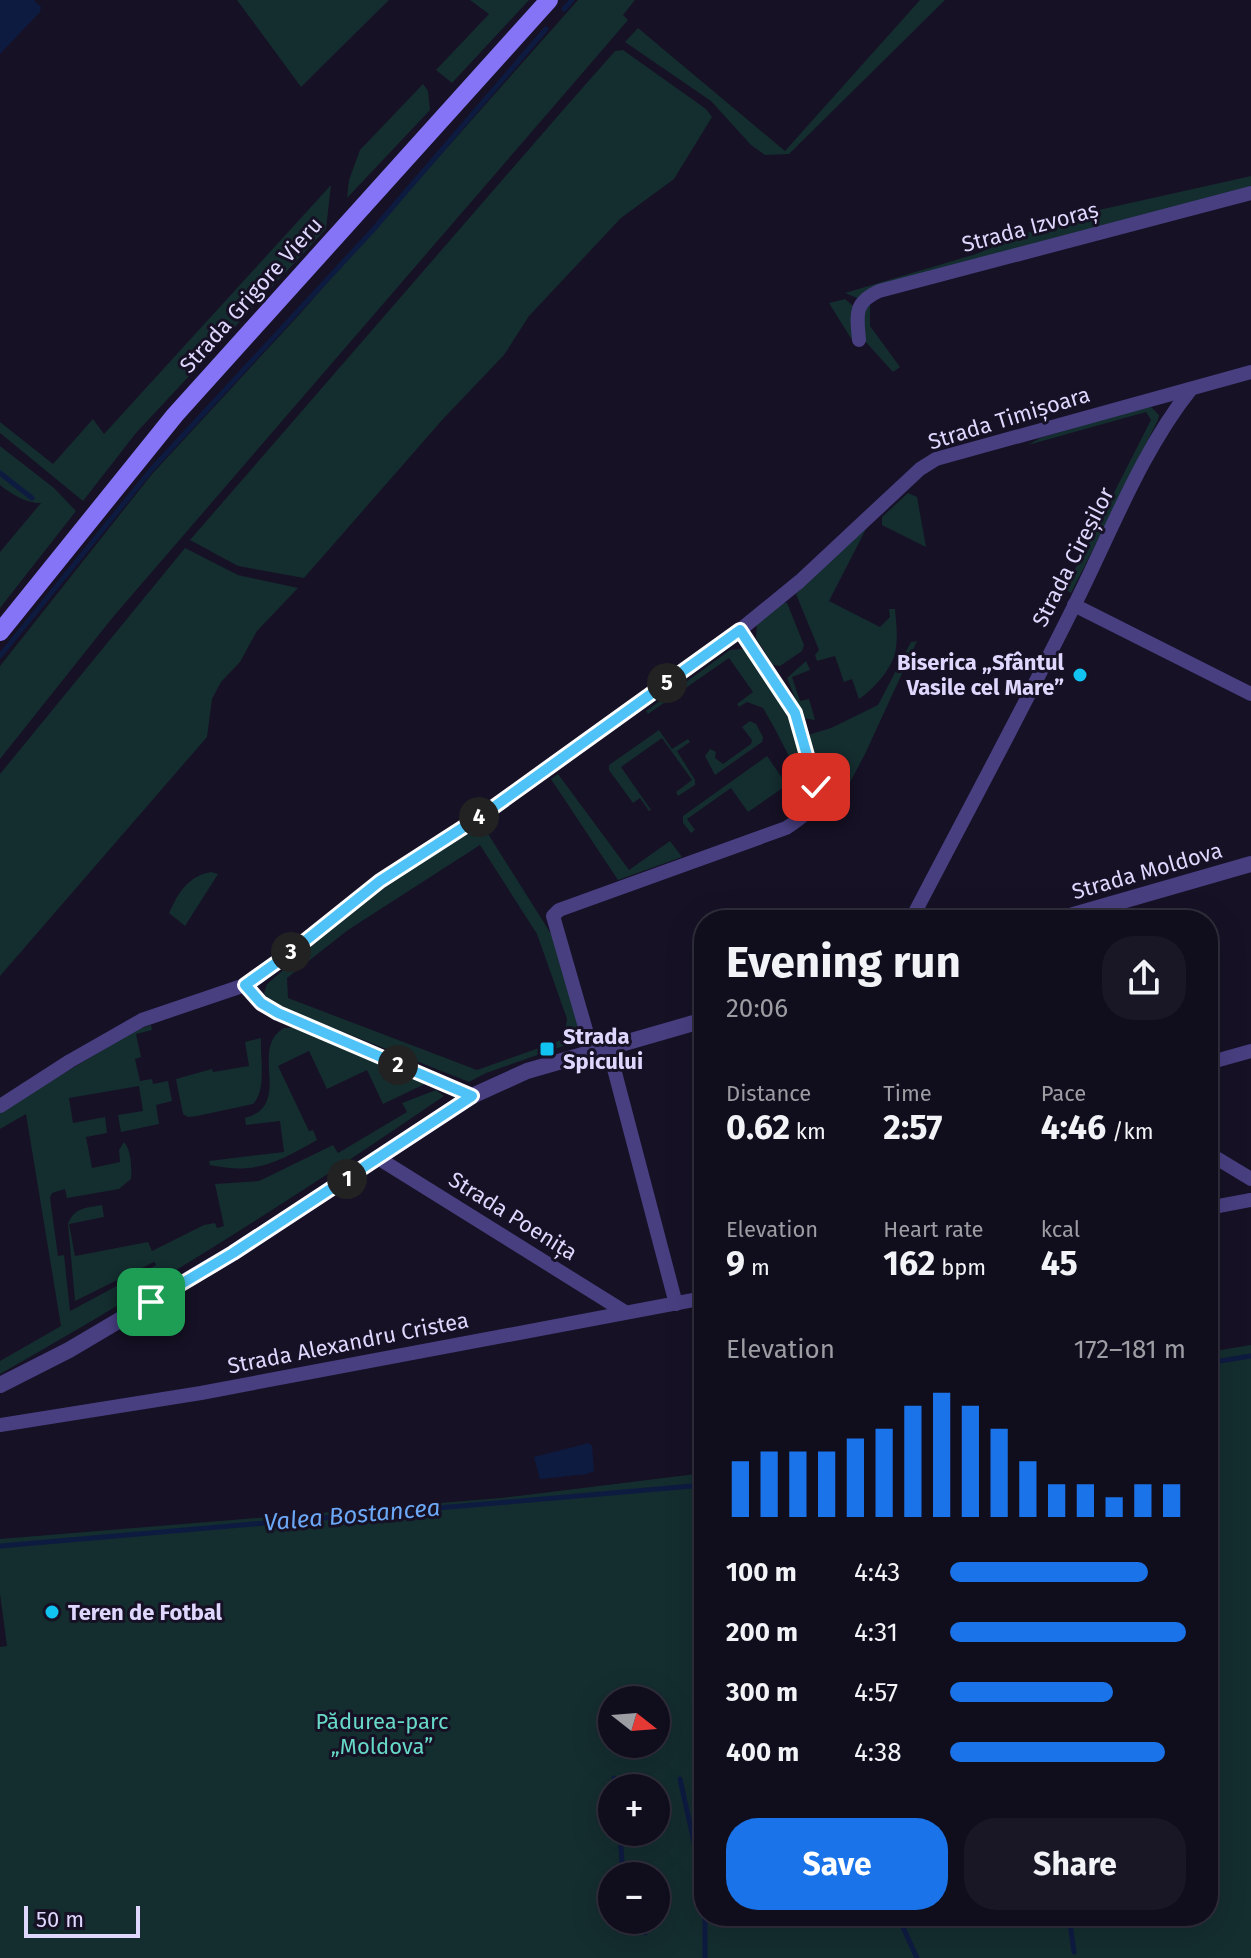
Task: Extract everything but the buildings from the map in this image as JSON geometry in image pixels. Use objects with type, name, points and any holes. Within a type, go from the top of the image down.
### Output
[{"type":"main road","name":"Strada Grigore Vieru","points":[[0,632],[175,415],[549,0]]},
{"type":"street","name":"Strada Izvoraș","points":[[859,340],[858,309],[867,296],[879,291],[1251,193]]},
{"type":"street","name":"Strada Timișoara","points":[[0,1106],[142,1020],[245,985],[380,881],[484,814],[740,630],[800,581],[920,469],[936,459],[1251,372]]},
{"type":"street","name":"Strada Cireșilor","points":[[916,910],[1153,447],[1173,411],[1192,389]]},
{"type":"street","points":[[1074,605],[1251,694]]},
{"type":"street","points":[[676,1304],[600,1049],[553,916],[559,910],[786,828],[811,809],[816,787],[795,713],[740,630]]},
{"type":"street","name":"Strada Moldova","points":[[1091,910],[1251,864]]},
{"type":"street","points":[[245,985],[261,1003],[278,1013],[472,1096]]},
{"type":"street","points":[[0,1385],[69,1350],[233,1253],[472,1096],[527,1071],[694,1023]]},
{"type":"street","points":[[1218,1060],[1251,1051]]},
{"type":"street","name":"Strada Poenița","points":[[378,1158],[625,1312]]},
{"type":"street","points":[[1218,1159],[1251,1179]]},
{"type":"street","points":[[1218,1206],[1251,1200]]},
{"type":"street","name":"Strada Alexandru Cristea","points":[[0,1425],[336,1369],[694,1300]]},
{"type":"green space","points":[[237,0],[389,0],[301,87]]},
{"type":"green space","points":[[470,0],[529,0],[452,83],[436,70],[489,14]]},
{"type":"green space","points":[[578,0],[635,0],[623,15],[628,20],[113,617],[0,759],[0,666],[152,474],[297,317]]},
{"type":"green space","points":[[920,0],[945,0],[789,154],[765,155],[751,145],[711,101],[625,42],[638,28],[785,151]]},
{"type":"green space","points":[[623,50],[706,109],[712,117],[674,179],[621,218],[529,316],[504,355],[443,419],[304,578],[238,566],[190,540],[615,51]]},
{"type":"green space","points":[[423,84],[428,91],[430,110],[347,198],[349,180],[360,150]]},
{"type":"green space","points":[[1251,176],[1251,187],[857,298],[845,293],[976,254],[1063,218]]},
{"type":"green space","points":[[331,185],[326,229],[136,433],[83,501],[0,433],[0,422],[53,464],[93,419],[104,434]]},
{"type":"green space","points":[[845,299],[853,306],[852,340],[829,303]]},
{"type":"green space","points":[[870,303],[870,326],[900,367],[893,372],[864,340],[863,309]]},
{"type":"green space","points":[[1151,407],[1159,415],[1158,420],[1071,593],[1065,589],[1151,420],[1146,412],[1028,445],[1040,438]]},
{"type":"green space","points":[[0,446],[54,488],[76,511],[0,608],[0,552],[41,503],[19,498],[0,485]]},
{"type":"green space","points":[[908,493],[917,497],[926,547],[882,525],[882,517]]},
{"type":"green space","points":[[866,523],[867,527],[829,601],[880,627],[890,617],[889,609],[895,609],[897,638],[887,670],[859,699],[852,679],[844,682],[835,656],[817,661],[815,655],[819,650],[796,594]]},
{"type":"green space","points":[[185,548],[238,575],[298,588],[257,631],[240,662],[221,682],[212,699],[207,737],[0,976],[0,774]]},
{"type":"green space","points":[[781,603],[787,603],[804,645],[802,651],[780,666],[773,665],[756,638],[757,623]]},
{"type":"green space","points":[[917,641],[865,754],[831,818],[813,819],[823,793],[807,740],[811,734],[831,728],[878,705],[911,642]]},
{"type":"green space","points":[[730,650],[747,650],[773,694],[788,706],[812,790],[809,804],[801,793],[796,770],[763,708],[747,702],[739,707],[737,704],[753,692],[729,658],[648,714],[646,711]]},
{"type":"green space","points":[[806,661],[810,670],[792,677],[800,701],[809,699],[815,720],[803,718],[787,678]]},
{"type":"green space","points":[[750,721],[756,724],[763,737],[762,742],[715,775],[705,756],[710,749],[716,752],[715,758],[723,764],[751,744],[752,740],[742,727]]},
{"type":"green space","points":[[659,730],[672,749],[688,739],[690,742],[677,751],[695,785],[678,796],[676,792],[692,780],[662,738],[621,767],[649,811],[640,798],[633,803],[609,770],[609,765]]},
{"type":"green space","points":[[767,756],[787,785],[748,812],[731,788],[687,819],[695,830],[691,833],[683,823],[683,816]]},
{"type":"green space","points":[[558,774],[629,870],[670,841],[682,857],[618,880],[551,779]]},
{"type":"green space","points":[[485,829],[553,937],[576,1015],[578,1030],[575,1042],[486,1073],[469,1082],[268,1002],[264,993],[267,984],[362,903],[468,830]],"holes":[[[480,845],[537,934],[567,1019],[564,1039],[477,1070],[288,998],[287,978],[348,930]]]},
{"type":"green space","points":[[211,872],[218,874],[185,926],[169,913],[172,906],[190,881]]},
{"type":"green space","points":[[151,1025],[152,1030],[136,1034],[141,1057],[135,1059],[140,1081],[152,1079],[153,1084],[168,1081],[172,1101],[156,1105],[159,1124],[121,1132],[118,1115],[143,1111],[139,1086],[69,1098],[73,1123],[105,1117],[107,1133],[86,1137],[92,1168],[120,1162],[119,1150],[124,1142],[130,1154],[131,1170],[131,1179],[119,1189],[67,1198],[65,1189],[52,1193],[50,1198],[58,1256],[64,1255],[70,1311],[156,1265],[154,1262],[75,1301],[68,1224],[77,1211],[102,1205],[104,1217],[69,1224],[75,1256],[148,1242],[152,1251],[204,1225],[215,1223],[217,1228],[224,1226],[215,1184],[259,1181],[333,1145],[338,1153],[407,1112],[402,1103],[436,1090],[444,1096],[225,1240],[0,1374],[0,1361],[61,1326],[26,1114],[0,1129],[0,1112],[134,1031]]},
{"type":"green space","points":[[284,1028],[294,1028],[427,1083],[383,1104],[367,1070],[327,1089],[309,1051],[278,1066],[309,1131],[313,1130],[317,1140],[290,1155],[254,1167],[210,1165],[209,1161],[284,1152],[280,1121],[246,1125],[245,1118],[259,1111],[267,1101],[270,1049],[274,1037]]},
{"type":"green space","points":[[261,1038],[261,1082],[253,1104],[197,1116],[183,1114],[176,1079],[212,1069],[213,1072],[249,1066],[245,1042]]},
{"type":"green space","name":"Pădurea-parc „Moldova”","points":[[1251,1345],[1251,1958],[0,1958],[0,1647],[7,1646],[0,1594],[0,1539],[501,1498],[694,1474],[694,1926],[1218,1926],[1218,1350]]},
{"type":"water","points":[[0,0],[34,0],[41,7],[40,12],[0,54]]},
{"type":"water","points":[[589,1443],[592,1446],[594,1471],[540,1479],[534,1457]]},
{"type":"waterway","points":[[564,9],[572,0]]},
{"type":"waterway","points":[[0,656],[151,470],[372,231],[546,29]]},
{"type":"waterway","points":[[0,473],[32,498]]},
{"type":"waterway","name":"Valea Bostancea","points":[[1218,1361],[1251,1356]]},
{"type":"waterway","name":"Valea Bostancea","points":[[0,1546],[694,1486]]},
{"type":"waterway","points":[[680,1779],[694,1842]]},
{"type":"waterway","points":[[621,1846],[622,1862]]},
{"type":"waterway","points":[[705,1926],[705,1958]]},
{"type":"waterway","points":[[902,1926],[917,1958]]},
{"type":"waterway","points":[[1070,1926],[1074,1952]]},
{"type":"place","name":"Biserica „Sfântul Vasile cel Mare”","points":[[1080,675]]},
{"type":"place","name":"Strada Spicului","points":[[547,1049]]},
{"type":"place","name":"Teren de Fotbal","points":[[52,1612]]},
{"type":"route","points":[[151,1302],[233,1253],[472,1096],[278,1013],[261,1003],[245,985],[380,881],[484,814],[740,630],[795,713],[816,787]]}]
